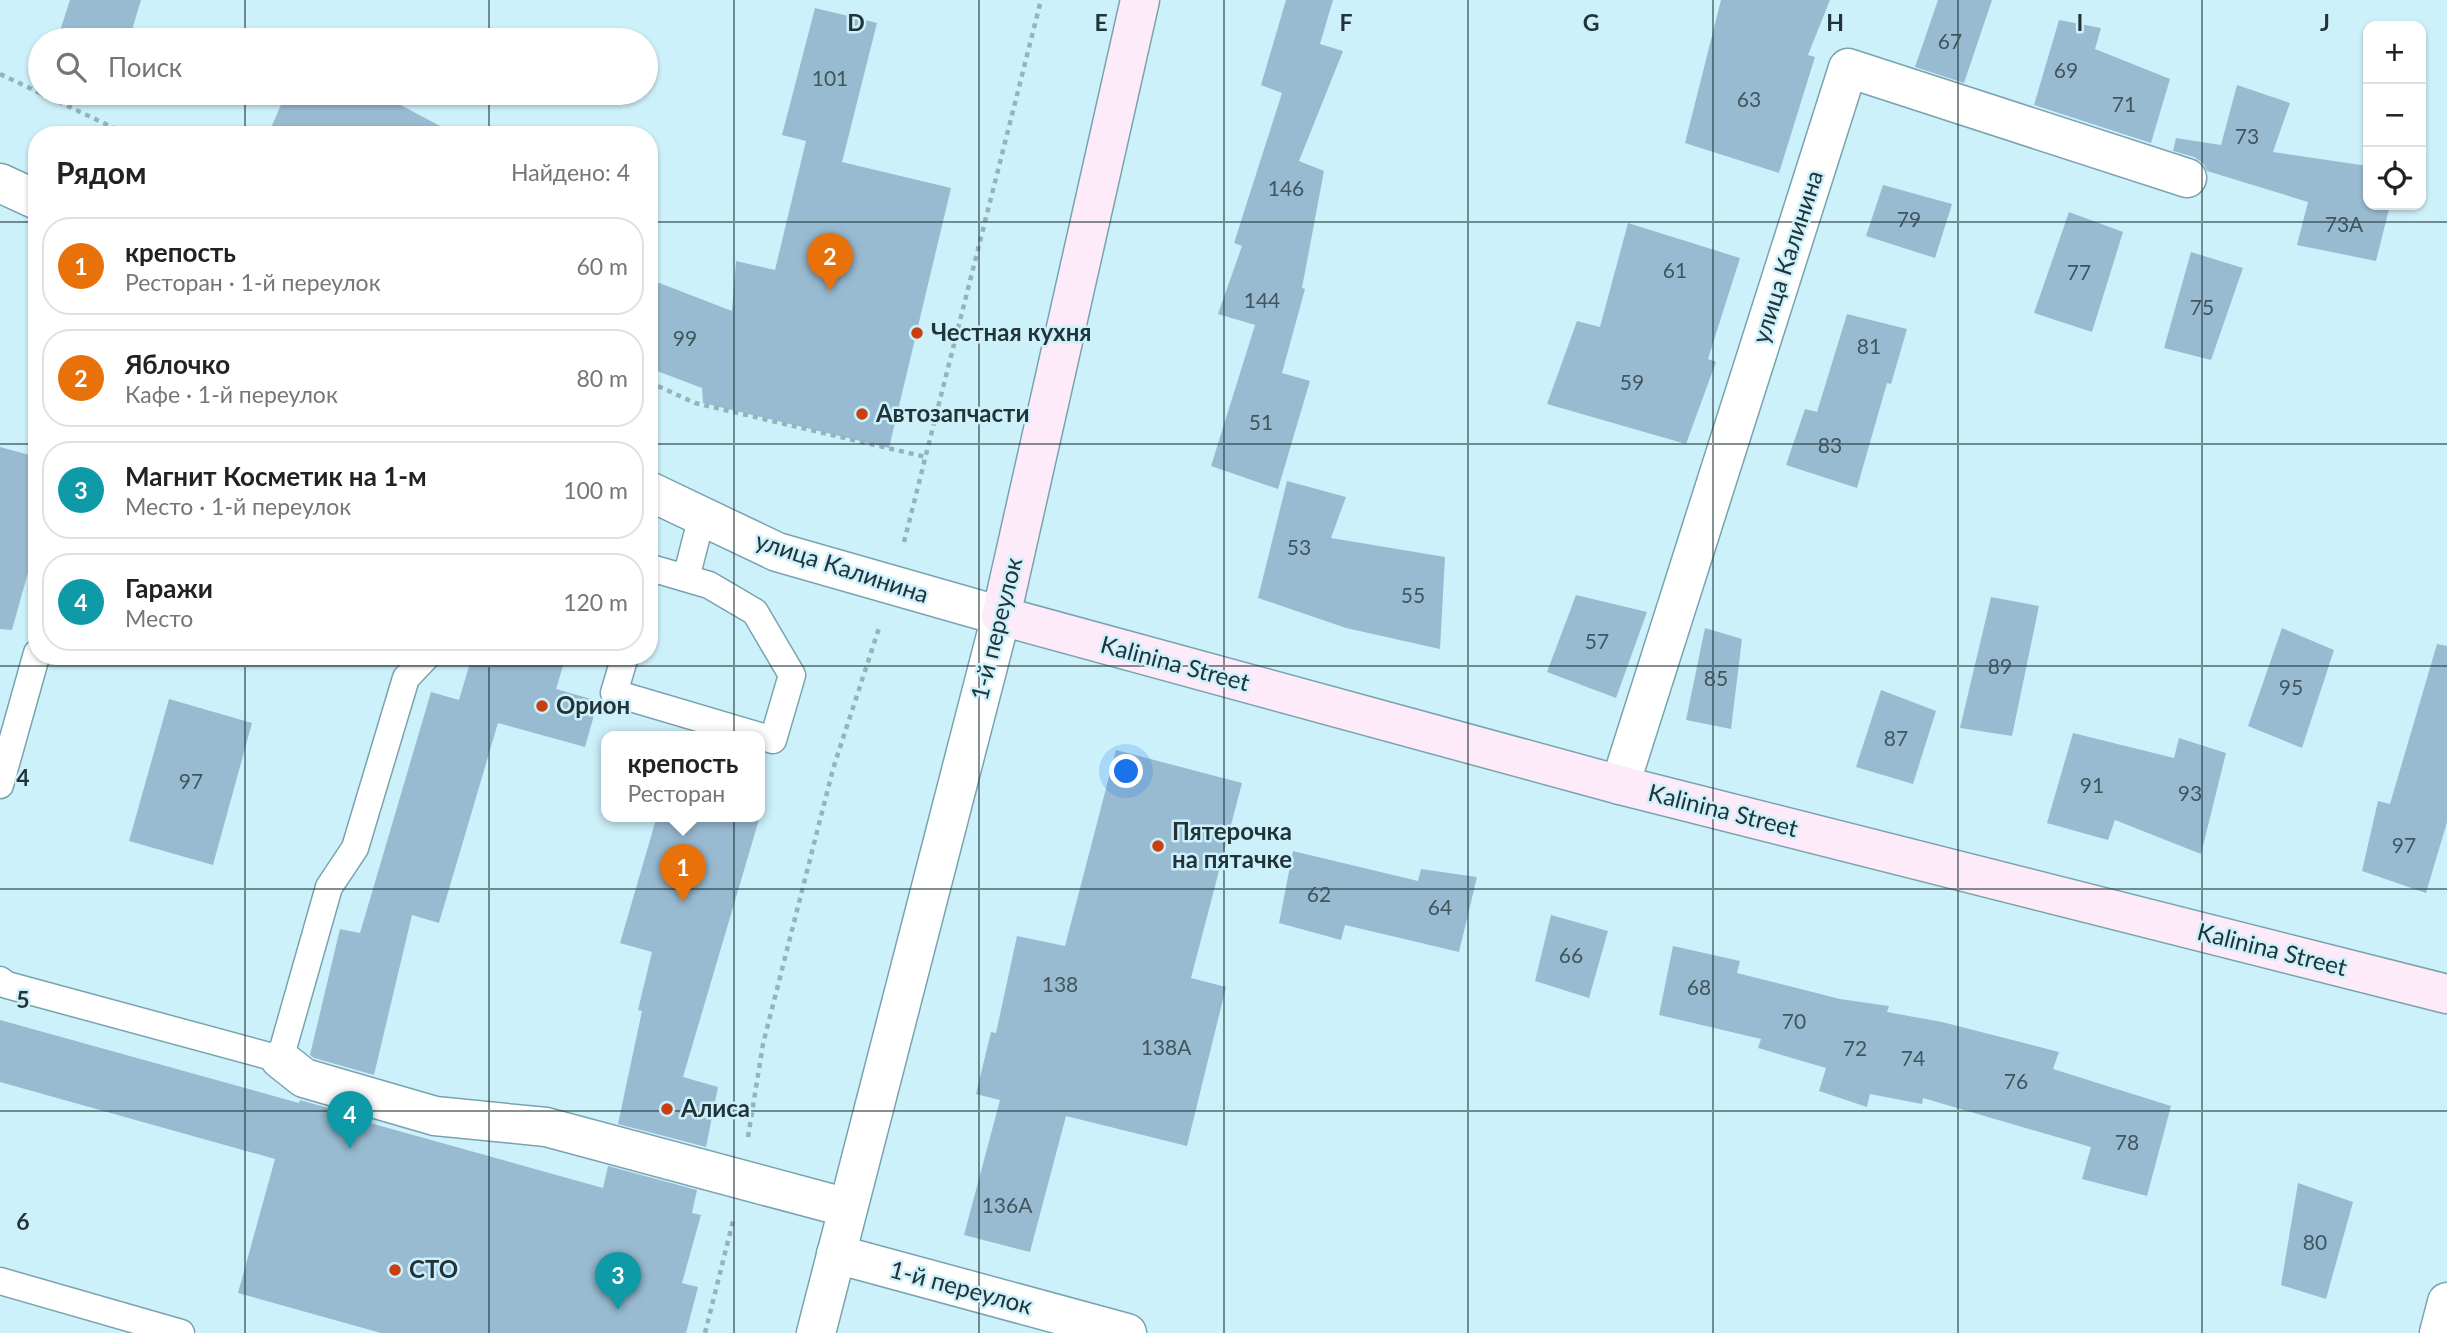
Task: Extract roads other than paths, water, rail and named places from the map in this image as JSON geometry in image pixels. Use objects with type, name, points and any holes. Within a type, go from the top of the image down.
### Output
[{"type":"main road","name":"1-й переулок","points":[[1001,617],[1140,0]]},
{"type":"main road","name":"Kalinina Street","points":[[1001,617],[1620,785],[2447,994]]},
{"type":"street","name":"улица Калинина","points":[[1620,785],[1848,68],[2188,178]]},
{"type":"street","points":[[0,183],[28,196]]},
{"type":"street","name":"улица Калинина","points":[[658,495],[777,552],[1001,617]]},
{"type":"street","name":"1-й переулок","points":[[816,1333],[1001,617]]},
{"type":"street","points":[[280,1059],[304,1078],[435,1115],[546,1127],[848,1208]]},
{"type":"street","name":"1-й переулок","points":[[836,1254],[1127,1333]]},
{"type":"street","points":[[2439,1333],[2447,1302]]},
{"type":"lane","points":[[686,578],[702,516]]},
{"type":"lane","points":[[658,570],[709,585],[755,612],[792,675],[773,740],[765,738]]},
{"type":"lane","points":[[0,785],[34,665]]},
{"type":"lane","points":[[0,980],[7,985],[280,1059],[329,887],[355,848],[406,678],[418,665]]},
{"type":"lane","points":[[622,665],[614,693],[743,731]]},
{"type":"lane","points":[[0,1281],[181,1333]]},
{"type":"place","name":"Яблочко","points":[[830,291]]},
{"type":"place","name":"Честная кухня","points":[[917,333]]},
{"type":"place","name":"Автозапчасти","points":[[862,414]]},
{"type":"place","name":"Орион","points":[[542,706]]},
{"type":"place","name":"Пятерочка на пятачке","points":[[1158,846]]},
{"type":"place","name":"крепость","points":[[683,902]]},
{"type":"place","name":"Алиса","points":[[667,1109]]},
{"type":"place","name":"Гаражи","points":[[350,1149]]},
{"type":"place","name":"СТО","points":[[395,1270]]},
{"type":"place","name":"Магнит Косметик на 1-м","points":[[618,1310]]}]
